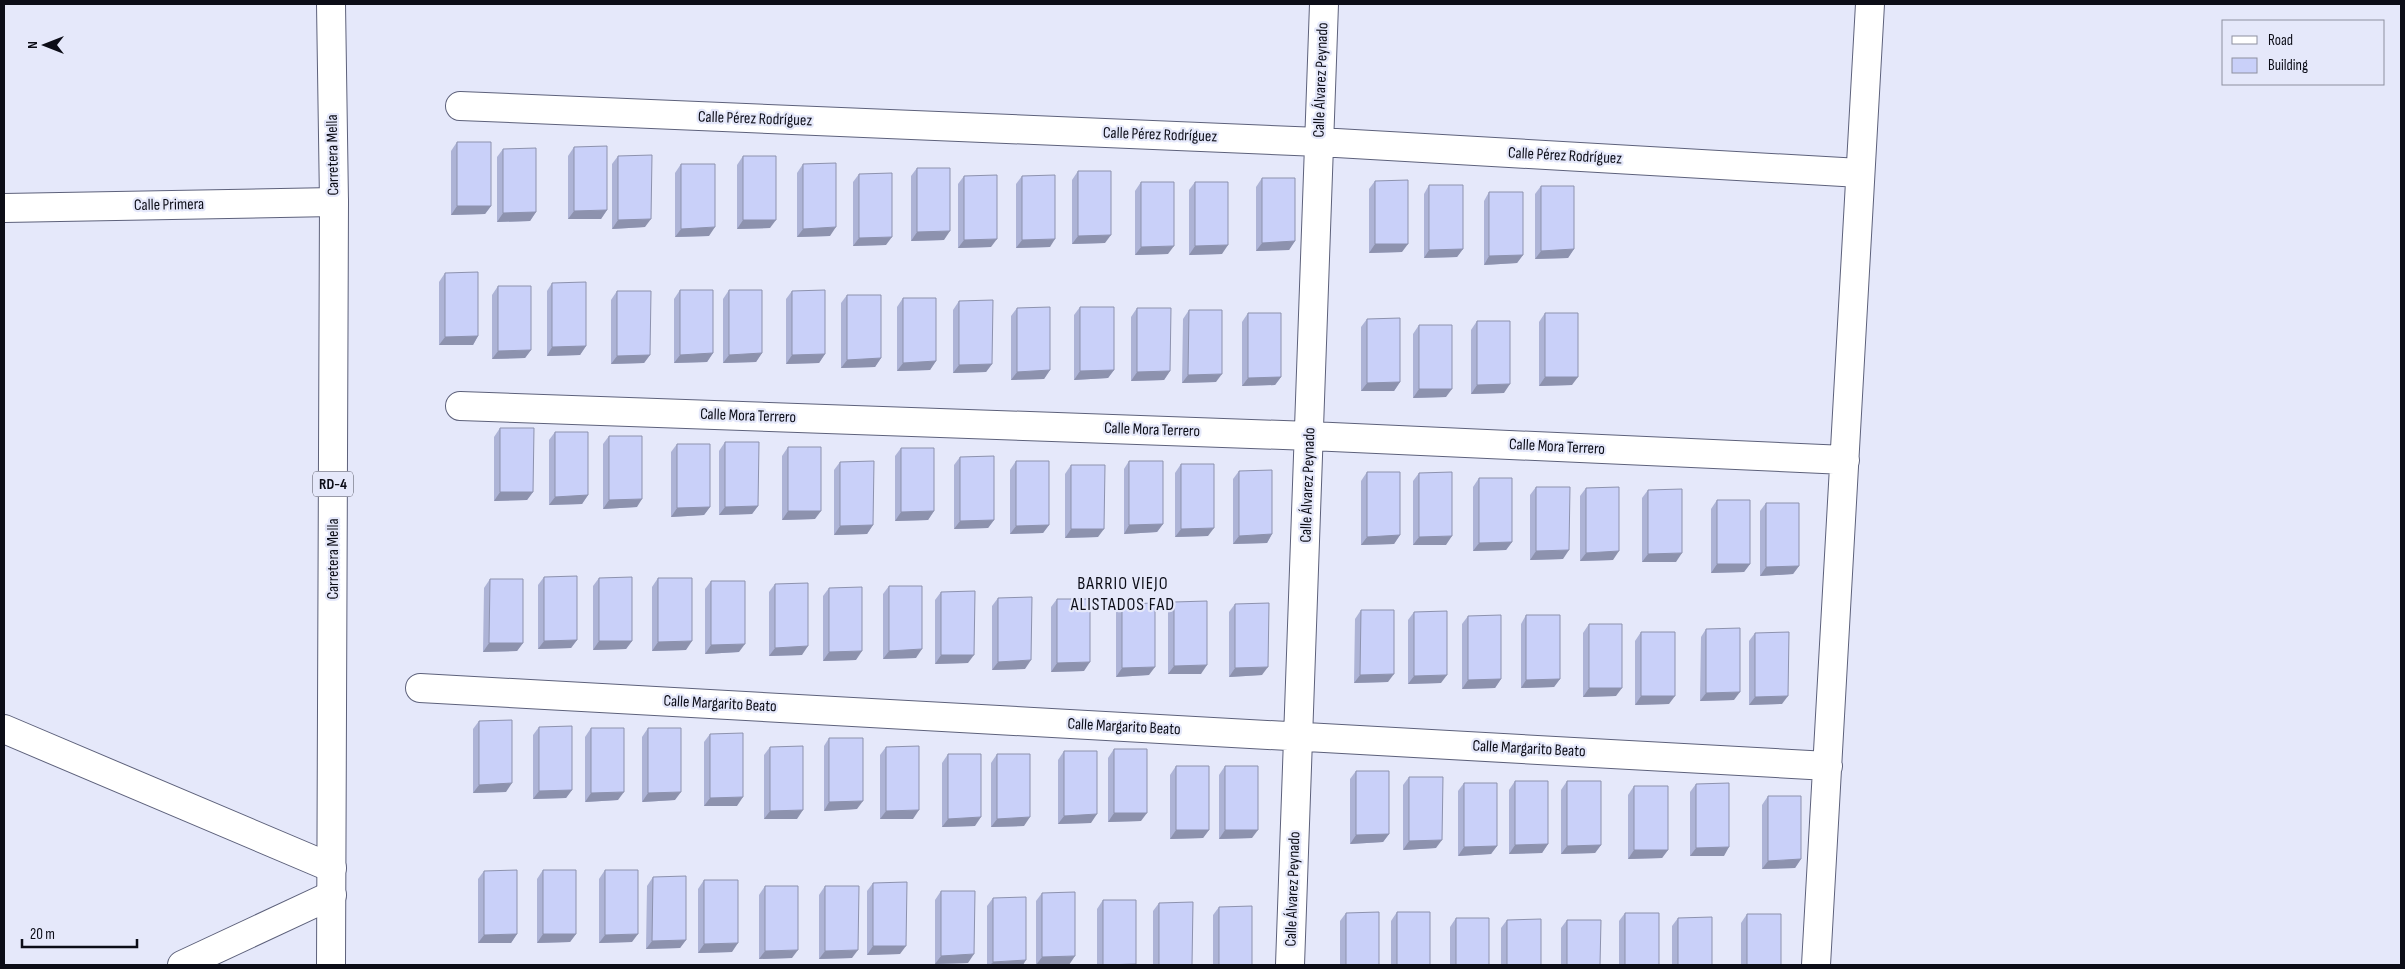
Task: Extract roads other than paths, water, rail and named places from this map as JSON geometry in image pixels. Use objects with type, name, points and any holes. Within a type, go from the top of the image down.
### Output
[{"type":"main road","name":"Carretera Mella","points":[[331,4],[334,202],[331,965]]},
{"type":"main road","name":"Calle Álvarez Peynado","points":[[1290,965],[1300,736],[1324,4]]},
{"type":"main road","points":[[1816,965],[1870,4]]},
{"type":"main road","name":"Calle Pérez Rodríguez","points":[[460,106],[1320,142],[1860,173]]},
{"type":"main road","name":"Calle Primera","points":[[4,208],[334,202]]},
{"type":"main road","name":"Calle Mora Terrero","points":[[460,406],[1310,436],[1845,460]]},
{"type":"main road","name":"Calle Margarito Beato","points":[[420,688],[1828,766]]},
{"type":"main road","points":[[4,729],[332,868]]},
{"type":"main road","points":[[182,965],[332,895]]},
{"type":"district","name":"BARRIO VIEJO ALISTADOS FAD","points":[[1123,593]]}]
